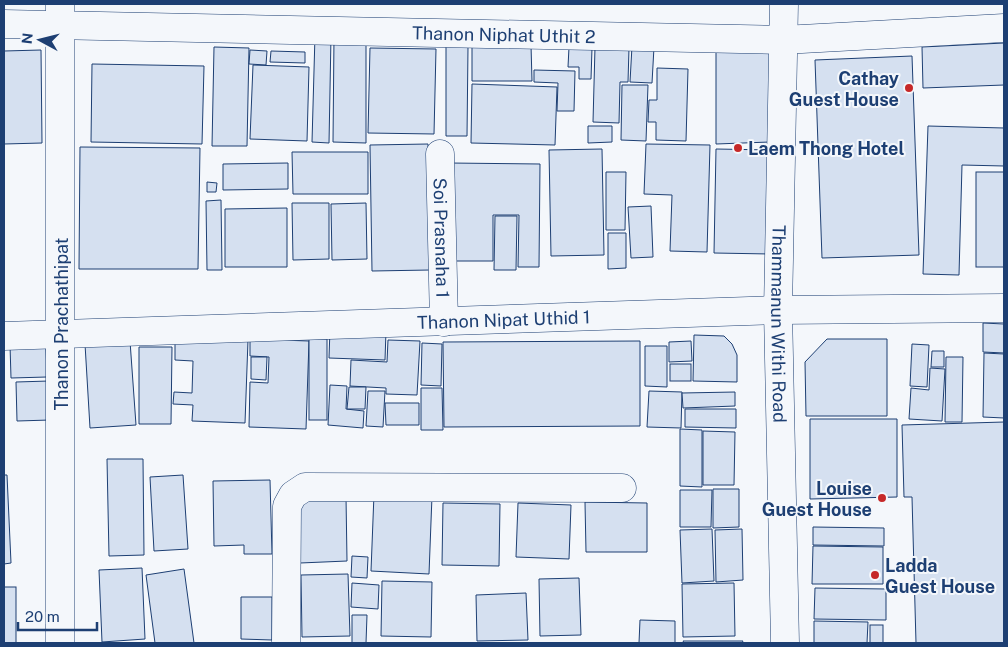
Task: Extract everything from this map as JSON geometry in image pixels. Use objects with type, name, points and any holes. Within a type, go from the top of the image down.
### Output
[{"type":"street","name":"Thammanun Withi Road","points":[[784,4],[778,310],[786,643]]},
{"type":"street","name":"Thanon Niphat Uthit 2","points":[[4,24],[60,14],[783,40],[1004,28]]},
{"type":"street","name":"Thanon Prachathipat","points":[[60,14],[60,643]]},
{"type":"street","name":"Soi Prasnaha 1","points":[[440,154],[444,322]]},
{"type":"street","name":"Thanon Nipat Uthid 1","points":[[4,336],[778,310],[1004,308]]},
{"type":"street","points":[[286,643],[287,506],[293,495],[305,488],[622,488]]},
{"type":"building","points":[[315,35],[331,36],[329,143],[312,142]]},
{"type":"building","points":[[334,37],[366,37],[366,143],[333,142]]},
{"type":"building","points":[[1004,43],[1004,85],[923,88],[922,47]]},
{"type":"building","points":[[531,45],[532,81],[472,81],[472,46]]},
{"type":"building","points":[[446,46],[468,47],[467,136],[446,136]]},
{"type":"building","points":[[632,46],[654,47],[652,83],[630,82]]},
{"type":"building","points":[[716,46],[776,54],[770,142],[716,144]]},
{"type":"building","points":[[214,47],[249,48],[247,146],[212,146]]},
{"type":"building","points":[[569,47],[592,48],[591,79],[579,79],[579,67],[568,67]]},
{"type":"building","points":[[595,47],[629,48],[628,82],[620,82],[619,123],[593,122]]},
{"type":"building","points":[[370,48],[436,49],[434,134],[368,133]]},
{"type":"building","points":[[41,50],[42,143],[4,144],[4,51]]},
{"type":"building","points":[[250,50],[267,51],[266,65],[249,64]]},
{"type":"building","points":[[271,51],[305,52],[305,63],[270,62]]},
{"type":"building","points":[[912,56],[919,255],[822,258],[815,60]]},
{"type":"building","points":[[92,64],[204,66],[202,144],[91,142]]},
{"type":"building","points":[[253,65],[309,67],[307,141],[250,139]]},
{"type":"building","points":[[657,68],[688,69],[686,141],[656,140],[656,122],[648,122],[649,100],[657,100]]},
{"type":"building","points":[[534,70],[575,71],[574,111],[557,111],[558,83],[534,82]]},
{"type":"building","points":[[472,84],[557,87],[555,145],[471,143]]},
{"type":"building","points":[[622,85],[648,85],[646,141],[621,140]]},
{"type":"building","points":[[588,126],[612,126],[612,142],[588,143]]},
{"type":"building","points":[[928,126],[1004,128],[1004,166],[962,165],[959,275],[923,274]]},
{"type":"building","points":[[428,144],[430,270],[372,271],[370,145]]},
{"type":"building","points":[[646,144],[710,145],[707,252],[670,251],[672,195],[644,194]]},
{"type":"building","points":[[80,147],[200,148],[198,269],[79,269]]},
{"type":"building","points":[[602,149],[604,255],[551,256],[549,150]]},
{"type":"building","points":[[716,149],[772,150],[770,254],[714,253]]},
{"type":"building","points":[[292,152],[368,152],[368,194],[293,194]]},
{"type":"building","points":[[288,163],[288,189],[223,190],[223,164]]},
{"type":"building","points":[[449,163],[540,164],[539,267],[518,267],[519,215],[493,215],[493,261],[448,261]]},
{"type":"building","points":[[606,172],[626,172],[625,230],[606,230]]},
{"type":"building","points":[[976,172],[1004,172],[1004,267],[976,267]]},
{"type":"building","points":[[207,182],[217,183],[216,192],[207,192]]},
{"type":"building","points":[[221,200],[222,270],[207,270],[206,201]]},
{"type":"building","points":[[292,203],[329,203],[329,259],[293,260]]},
{"type":"building","points":[[366,203],[367,259],[332,260],[331,204]]},
{"type":"building","points":[[651,206],[653,257],[631,258],[628,207]]},
{"type":"building","points":[[287,208],[287,267],[225,267],[225,209]]},
{"type":"building","points":[[495,216],[517,216],[516,270],[494,270]]},
{"type":"building","points":[[608,233],[626,233],[626,268],[608,269]]},
{"type":"building","points":[[983,323],[1004,324],[1004,353],[983,352]]},
{"type":"building","points":[[330,329],[386,331],[385,360],[329,358]]},
{"type":"building","points":[[694,335],[724,336],[732,344],[737,355],[737,382],[693,381]]},
{"type":"building","points":[[175,338],[248,340],[245,423],[192,421],[193,405],[173,404],[174,392],[192,393],[193,361],[175,360]]},
{"type":"building","points":[[250,339],[309,341],[306,429],[249,427],[250,382],[268,383],[269,357],[250,356]]},
{"type":"building","points":[[309,339],[327,339],[327,420],[309,420]]},
{"type":"building","points":[[827,339],[887,339],[887,416],[806,416],[805,362]]},
{"type":"building","points":[[388,340],[420,341],[417,395],[386,394],[386,388],[350,386],[351,360],[387,362]]},
{"type":"building","points":[[130,341],[136,425],[90,428],[85,344]]},
{"type":"building","points":[[640,341],[640,426],[444,427],[443,342]]},
{"type":"building","points":[[691,341],[692,361],[669,362],[669,342]]},
{"type":"building","points":[[422,343],[442,344],[441,386],[421,385]]},
{"type":"building","points":[[46,344],[47,377],[11,378],[10,345]]},
{"type":"building","points":[[912,344],[929,345],[927,387],[910,386]]},
{"type":"building","points":[[645,346],[667,346],[667,387],[645,386]]},
{"type":"building","points":[[139,347],[172,347],[171,424],[139,424]]},
{"type":"building","points":[[932,351],[944,351],[944,367],[931,367]]},
{"type":"building","points":[[984,353],[1004,354],[1004,418],[983,417]]},
{"type":"building","points":[[251,357],[267,357],[266,380],[251,379]]},
{"type":"building","points":[[946,357],[963,357],[962,422],[945,422]]},
{"type":"building","points":[[670,364],[691,364],[691,381],[670,381]]},
{"type":"building","points":[[930,368],[945,369],[942,421],[909,419],[911,388],[929,390]]},
{"type":"building","points":[[49,381],[50,420],[17,421],[16,382]]},
{"type":"building","points":[[330,385],[347,386],[346,409],[364,411],[363,428],[328,425]]},
{"type":"building","points":[[349,387],[366,387],[365,409],[347,409]]},
{"type":"building","points":[[421,388],[442,388],[443,430],[421,430]]},
{"type":"building","points":[[368,391],[385,391],[383,427],[366,426]]},
{"type":"building","points":[[649,391],[682,392],[681,428],[647,427]]},
{"type":"building","points":[[735,392],[735,406],[683,408],[682,393]]},
{"type":"building","points":[[385,403],[419,403],[419,425],[386,425]]},
{"type":"building","points":[[685,409],[736,409],[736,428],[685,427]]},
{"type":"building","points":[[810,419],[897,419],[897,497],[810,499]]},
{"type":"building","points":[[1004,422],[1004,643],[916,643],[912,497],[904,497],[902,425]]},
{"type":"building","points":[[680,429],[702,430],[702,487],[680,486]]},
{"type":"building","points":[[703,431],[735,432],[734,485],[703,485]]},
{"type":"building","points":[[107,459],[143,459],[144,555],[109,556]]},
{"type":"building","points":[[4,475],[7,475],[11,563],[4,564]]},
{"type":"building","points":[[183,475],[188,549],[154,551],[150,477]]},
{"type":"building","points":[[270,480],[272,554],[244,554],[244,545],[214,546],[213,481]]},
{"type":"building","points":[[713,489],[739,489],[739,527],[713,528]]},
{"type":"building","points":[[680,490],[712,490],[711,527],[680,527]]},
{"type":"building","points":[[374,494],[432,496],[429,574],[371,571]]},
{"type":"building","points":[[346,496],[347,561],[300,563],[298,498]]},
{"type":"building","points":[[585,502],[647,503],[647,552],[586,552]]},
{"type":"building","points":[[443,503],[500,504],[499,566],[442,565]]},
{"type":"building","points":[[518,503],[571,505],[569,559],[516,557]]},
{"type":"building","points":[[813,527],[884,528],[884,546],[813,545]]},
{"type":"building","points":[[712,529],[714,581],[682,583],[680,530]]},
{"type":"building","points":[[742,529],[743,580],[716,582],[715,530]]},
{"type":"building","points":[[813,546],[883,547],[883,584],[812,584]]},
{"type":"building","points":[[352,556],[368,557],[367,578],[351,577]]},
{"type":"building","points":[[142,568],[145,639],[102,642],[99,570]]},
{"type":"building","points":[[184,569],[194,643],[155,643],[146,575]]},
{"type":"building","points":[[348,574],[350,636],[302,637],[301,575]]},
{"type":"building","points":[[579,578],[581,635],[540,636],[539,579]]},
{"type":"building","points":[[382,581],[432,582],[431,637],[381,636]]},
{"type":"building","points":[[352,583],[379,585],[378,609],[351,607]]},
{"type":"building","points":[[734,583],[735,636],[683,637],[682,584]]},
{"type":"building","points":[[4,587],[16,587],[16,643],[4,643]]},
{"type":"building","points":[[815,588],[886,589],[886,620],[814,619]]},
{"type":"building","points":[[526,593],[528,640],[477,641],[476,595]]},
{"type":"building","points":[[241,597],[272,597],[272,640],[241,639]]},
{"type":"building","points":[[352,615],[367,615],[366,643],[352,643]]},
{"type":"building","points":[[640,620],[675,621],[675,643],[639,643]]},
{"type":"building","points":[[814,621],[868,622],[867,643],[814,643]]},
{"type":"building","points":[[870,625],[883,625],[883,643],[870,643]]},
{"type":"building","points":[[683,641],[743,641],[742,643],[684,643]]},
{"type":"place","name":"Cathay Guest House","points":[[909,88]]},
{"type":"place","name":"Laem Thong Hotel","points":[[738,148]]},
{"type":"place","name":"Louise Guest House","points":[[882,498]]},
{"type":"place","name":"Ladda Guest House","points":[[875,575]]}]
